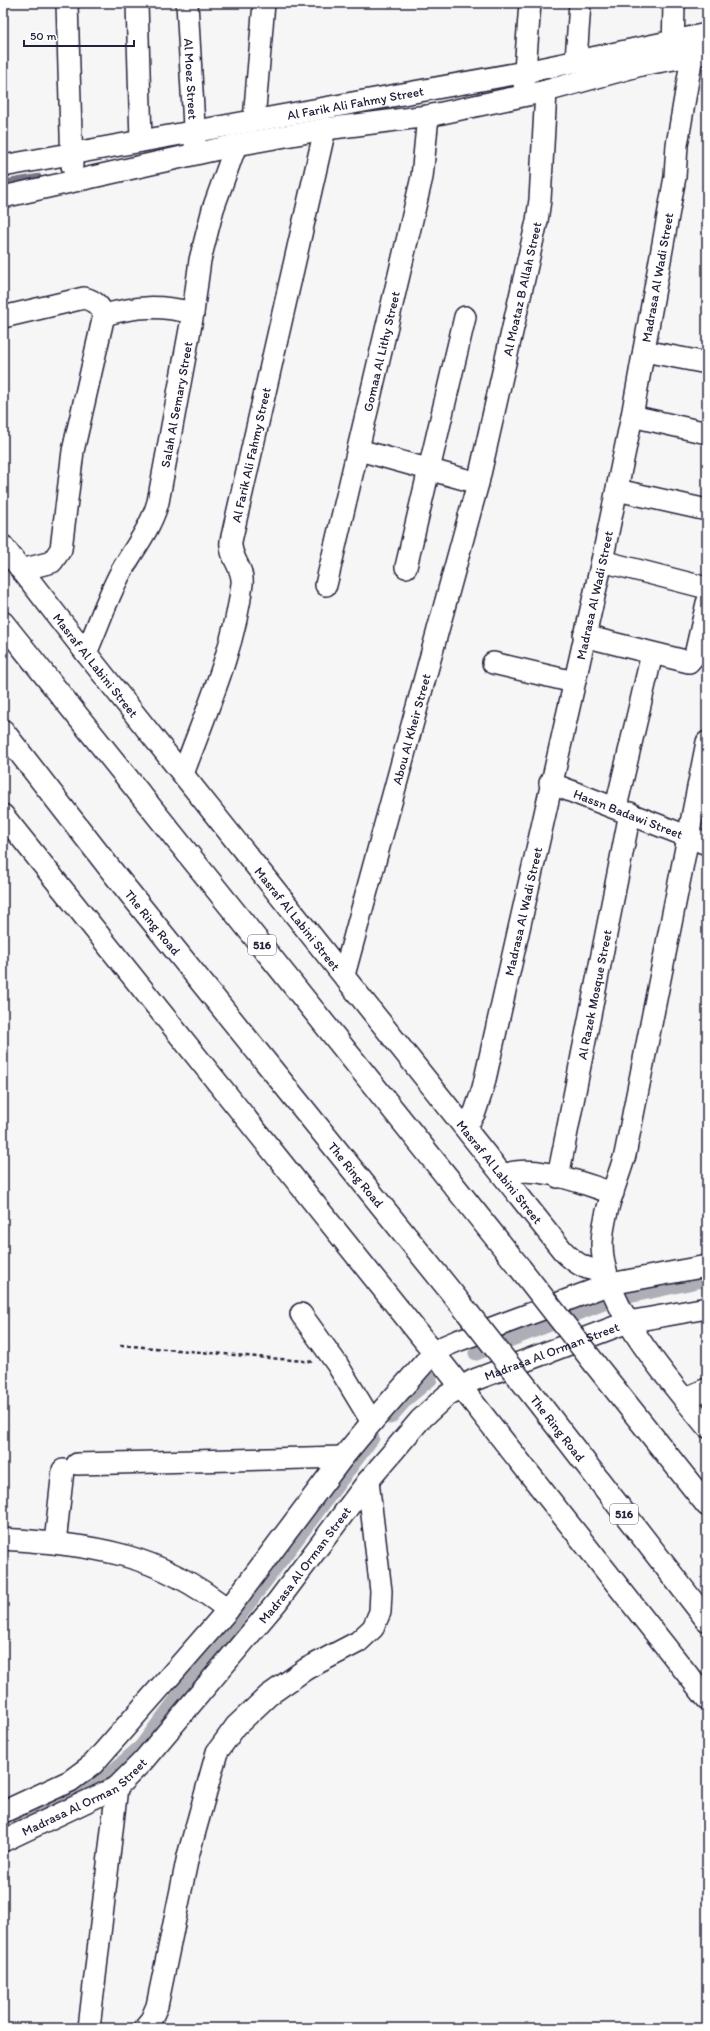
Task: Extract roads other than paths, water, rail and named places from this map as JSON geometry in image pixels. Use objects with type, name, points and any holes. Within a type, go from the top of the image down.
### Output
[{"type":"highway","name":"516","points":[[3,623],[520,1268],[707,1505]]},
{"type":"highway","name":"The Ring Road","points":[[3,731],[115,874],[468,1312],[707,1620]]},
{"type":"street","points":[[67,3],[72,181]]},
{"type":"street","points":[[137,3],[141,141]]},
{"type":"street","name":"Al Moez Street","points":[[187,3],[196,131],[195,154]]},
{"type":"street","points":[[254,120],[264,3]]},
{"type":"street","points":[[524,95],[530,3]]},
{"type":"street","points":[[576,60],[580,3]]},
{"type":"street","name":"Madrasa Al Wadi Street","points":[[466,1127],[476,1112],[483,1088],[550,783],[602,561],[632,416],[675,177],[686,52],[674,3]]},
{"type":"street","name":"Al Farik Ali Fahmy Street","points":[[3,197],[236,145],[325,129],[428,116],[546,91],[686,52],[707,34]]},
{"type":"street","name":"Al Farik Ali Fahmy Street","points":[[3,166],[525,72],[576,60],[686,52]]},
{"type":"street","name":"Al Moataz B Allah Street","points":[[478,484],[537,221],[540,200],[546,91]]},
{"type":"street","name":"Gomaa Al Lithy Street","points":[[326,585],[359,450],[422,177],[428,116]]},
{"type":"street","name":"Al Farik Ali Fahmy Street","points":[[183,774],[228,652],[242,583],[240,567],[232,556],[230,549],[231,541],[325,129]]},
{"type":"street","name":"Salah Al Semary Street","points":[[86,653],[121,572],[154,518],[193,313],[206,234],[219,190],[236,145]]},
{"type":"street","points":[[3,317],[84,298],[93,300],[100,307],[104,315],[73,451],[61,549],[52,562],[21,570]]},
{"type":"street","points":[[104,315],[147,306],[170,308],[193,313]]},
{"type":"street","points":[[406,567],[465,317]]},
{"type":"street","points":[[644,351],[707,363]]},
{"type":"street","points":[[632,416],[707,433]]},
{"type":"street","points":[[359,450],[478,484]]},
{"type":"street","name":"Abou Al Kheir Street","points":[[344,975],[478,484]]},
{"type":"street","points":[[617,490],[707,510]]},
{"type":"street","name":"Masraf Al Labini Street","points":[[3,546],[86,653],[571,1258],[589,1270],[608,1277]]},
{"type":"street","points":[[602,561],[707,588]]},
{"type":"street","points":[[584,636],[684,662],[693,660],[707,603]]},
{"type":"street","name":"Al Razek Mosque Street","points":[[558,1177],[652,654]]},
{"type":"street","points":[[493,663],[574,682]]},
{"type":"street","points":[[707,742],[687,836],[625,1156],[613,1193],[604,1229],[603,1255],[608,1277],[628,1322],[655,1363],[707,1427]]},
{"type":"street","name":"Hassn Badawi Street","points":[[550,783],[623,810],[707,844]]},
{"type":"street","points":[[6,825],[461,1386],[707,1699]]},
{"type":"street","points":[[503,1175],[511,1172],[535,1171],[613,1193]]},
{"type":"street","points":[[608,1277],[707,1266]]},
{"type":"street","name":"Madrasa Al Orman Street","points":[[3,1812],[70,1781],[93,1764],[228,1610],[343,1457],[372,1422],[435,1354],[457,1341],[608,1277]]},
{"type":"street","name":"Madrasa Al Orman Street","points":[[3,1841],[117,1787],[168,1734],[277,1602],[368,1481],[420,1420],[441,1400],[461,1386],[488,1374],[628,1322],[707,1308]]},
{"type":"street","points":[[301,1314],[338,1364],[372,1422]]},
{"type":"street","points":[[684,1399],[707,1389]]},
{"type":"street","points":[[55,1543],[70,1467],[343,1457]]},
{"type":"street","points":[[145,2028],[150,2022],[157,2006],[188,1856],[217,1752],[236,1726],[268,1695],[306,1669],[358,1642],[373,1628],[378,1617],[380,1612],[381,1591],[368,1481]]},
{"type":"street","points":[[3,1539],[55,1543],[107,1551],[151,1563],[192,1583],[228,1610]]},
{"type":"street","points":[[89,2028],[117,1787]]},
{"type":"waterway","points":[[3,182],[39,176]]},
{"type":"waterway","points":[[624,1297],[707,1279]]},
{"type":"waterway","points":[[476,1353],[606,1302]]},
{"type":"waterway","points":[[390,1417],[407,1398],[430,1379]]},
{"type":"waterway","points":[[3,1828],[101,1782],[141,1747],[372,1438]]}]
